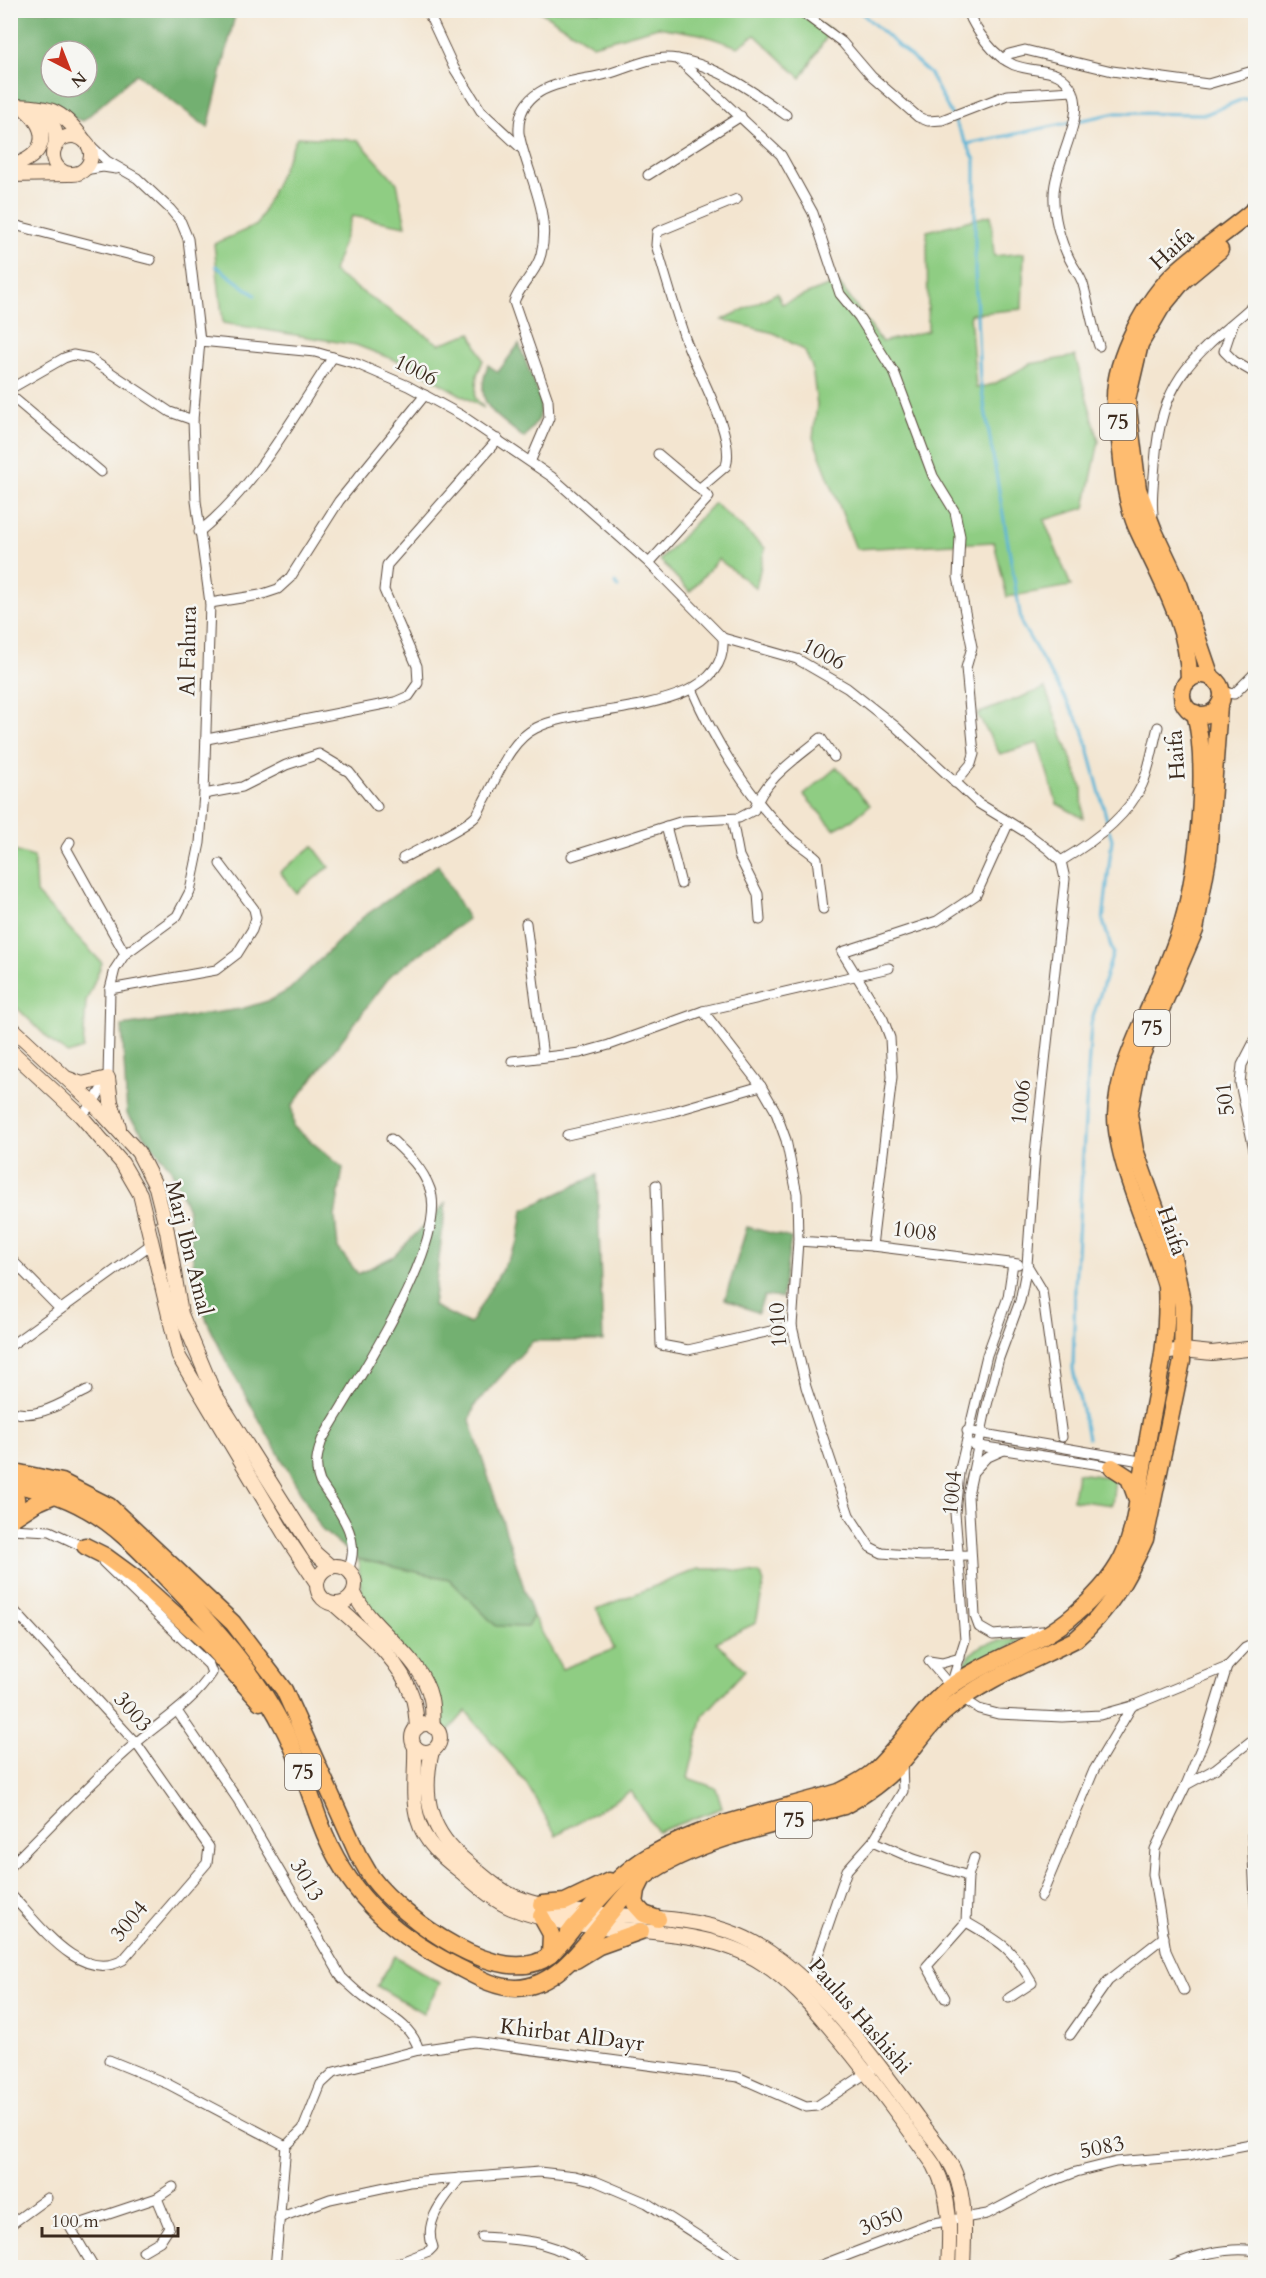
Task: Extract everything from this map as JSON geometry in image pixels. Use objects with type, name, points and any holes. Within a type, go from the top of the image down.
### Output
[{"type":"highway","name":"Haifa","points":[[1189,680],[1185,643],[1173,605],[1135,523],[1124,483],[1115,398],[1122,363],[1131,338],[1151,300],[1176,272],[1256,208]]},
{"type":"highway","name":"Haifa","points":[[1211,677],[1179,584],[1154,531],[1138,489],[1126,400],[1140,344],[1161,308],[1184,280],[1256,222]]},
{"type":"highway","points":[[1189,680],[1200,675],[1216,680],[1220,699],[1208,714],[1195,713]]},
{"type":"highway","name":"75","points":[[1189,680],[1183,691],[1183,698],[1185,704],[1195,713]]},
{"type":"highway","name":"Haifa","points":[[956,1693],[1051,1634],[1076,1614],[1091,1599],[1122,1559],[1137,1499],[1182,1355],[1183,1306],[1180,1283],[1136,1150],[1129,1114],[1139,1060],[1195,930],[1208,858],[1220,699]]},
{"type":"highway","name":"Haifa","points":[[977,1689],[1076,1639],[1105,1612],[1133,1565],[1145,1539],[1148,1467],[1168,1308],[1166,1286],[1122,1153],[1116,1118],[1120,1084],[1128,1055],[1182,923],[1195,853],[1201,798],[1202,750],[1195,713]]},
{"type":"highway","points":[[1112,1467],[1129,1478],[1137,1499]]},
{"type":"highway","name":"75","points":[[10,1471],[62,1482],[109,1506],[150,1542],[233,1623],[266,1663],[284,1690],[358,1854],[373,1879],[403,1909],[466,1952],[490,1962],[526,1966],[550,1955],[610,1886],[644,1868],[686,1839],[839,1792],[899,1755],[929,1707],[956,1693],[977,1689]]},
{"type":"highway","name":"75","points":[[10,1484],[55,1494],[104,1521],[146,1557],[199,1612],[255,1678],[283,1727],[339,1864],[370,1906],[396,1931],[418,1946],[495,1984],[516,1988],[539,1984],[562,1968],[644,1868]]},
{"type":"highway","points":[[10,1492],[18,1506],[10,1519]]},
{"type":"highway","points":[[10,1519],[55,1494],[65,1492],[89,1494]]},
{"type":"highway","points":[[85,1546],[105,1556],[135,1578],[207,1643],[283,1727]]},
{"type":"highway","points":[[550,1955],[551,1934],[541,1910],[644,1868]]},
{"type":"highway","points":[[644,1868],[635,1904],[644,1914],[658,1919]]},
{"type":"highway","points":[[562,1968],[599,1946],[641,1931]]},
{"type":"street","points":[[427,10],[454,68],[481,111],[522,149]]},
{"type":"street","points":[[799,10],[842,42],[872,77],[918,117],[927,121],[942,120],[1007,95],[1073,91]]},
{"type":"street","points":[[967,10],[978,30],[1003,59],[1015,65],[1054,72],[1062,77],[1073,91],[1075,110],[1054,181],[1054,200],[1060,235],[1083,284],[1099,346]]},
{"type":"street","points":[[1003,59],[1009,54],[1025,50],[1112,71],[1208,84],[1256,70]]},
{"type":"street","points":[[531,460],[543,438],[549,418],[548,400],[515,311],[517,294],[541,257],[543,245],[542,208],[522,149],[518,121],[522,110],[546,88],[607,74],[664,57],[704,65],[786,115]]},
{"type":"street","points":[[678,59],[781,155],[813,213],[840,294],[859,317],[895,374],[933,476],[955,512],[960,536],[958,577],[972,647],[966,668],[974,754],[971,764],[955,783]]},
{"type":"street","points":[[18,108],[41,107],[60,112],[85,141],[92,155],[84,170]]},
{"type":"street","points":[[18,108],[39,113],[51,122],[57,135],[54,149],[57,168],[69,174]]},
{"type":"street","points":[[10,166],[32,158],[41,143],[39,124],[18,108]]},
{"type":"street","points":[[648,175],[741,116]]},
{"type":"street","points":[[10,166],[34,165],[46,161],[64,137],[85,141]]},
{"type":"street","name":"Al Fahura","points":[[81,1116],[93,1103],[108,1078],[110,989],[115,969],[125,954],[177,916],[190,891],[200,843],[204,794],[210,603],[199,532],[193,420],[200,340],[192,262],[181,222],[144,185],[85,141]]},
{"type":"street","points":[[10,175],[69,174],[103,167],[124,171]]},
{"type":"street","points":[[699,489],[726,466],[727,451],[724,434],[686,342],[656,245],[657,232],[737,199]]},
{"type":"street","points":[[10,224],[151,260]]},
{"type":"street","points":[[1154,531],[1157,440],[1163,408],[1170,391],[1203,349],[1256,303]]},
{"type":"street","points":[[1233,322],[1224,351],[1234,361],[1256,374]]},
{"type":"street","name":"1006","points":[[200,340],[267,345],[333,357],[357,364],[425,395],[498,439],[531,460],[649,563],[723,638],[797,659],[832,678],[895,726],[978,803],[1028,833],[1061,861],[1065,879],[1035,1153],[1026,1265]]},
{"type":"street","points":[[10,389],[54,363],[73,355],[89,358],[170,412],[193,420]]},
{"type":"street","points":[[199,532],[224,512],[248,486],[333,357]]},
{"type":"street","points":[[10,395],[101,472]]},
{"type":"street","points":[[210,603],[278,589],[290,578],[339,501],[425,395]]},
{"type":"street","points":[[207,739],[394,702],[409,696],[418,683],[417,666],[384,590],[387,565],[498,439]]},
{"type":"street","points":[[649,563],[709,497],[658,454]]},
{"type":"street","points":[[1138,489],[1144,495],[1154,481]]},
{"type":"street","points":[[403,858],[475,818],[515,744],[536,728],[568,718],[669,699],[692,689],[713,671],[724,655],[723,638]]},
{"type":"street","points":[[1220,699],[1234,694],[1256,672]]},
{"type":"street","points":[[692,689],[711,733],[758,798],[785,832],[817,858],[823,909]]},
{"type":"street","points":[[1061,861],[1097,836],[1134,800],[1143,783],[1158,727]]},
{"type":"street","points":[[572,856],[682,821],[732,819],[754,810],[758,798],[772,778],[821,738],[834,757]]},
{"type":"street","points":[[204,794],[242,787],[286,765],[319,754],[349,772],[377,807]]},
{"type":"street","points":[[732,819],[739,856],[758,894],[760,920]]},
{"type":"street","points":[[872,1246],[892,1077],[890,1038],[883,1019],[842,952],[937,921],[976,896],[1009,822]]},
{"type":"street","points":[[666,826],[681,884]]},
{"type":"street","points":[[70,842],[66,848],[125,954]]},
{"type":"street","points":[[110,989],[216,970],[237,954],[252,930],[256,918],[254,909],[220,864]]},
{"type":"street","points":[[526,923],[543,1058]]},
{"type":"street","points":[[512,1062],[609,1045],[703,1011],[889,968]]},
{"type":"street","name":"1010","points":[[703,1011],[761,1086],[775,1110],[786,1140],[797,1194],[798,1241],[792,1326],[806,1387],[849,1515],[870,1547],[882,1553],[958,1556],[971,1554]]},
{"type":"street","name":"Marj Ibn Amal","points":[[10,1026],[93,1103],[138,1152],[156,1187],[167,1231],[181,1314],[214,1394],[315,1553],[331,1567]]},
{"type":"street","name":"501","points":[[1256,1038],[1242,1065],[1240,1083],[1256,1159]]},
{"type":"street","name":"Marj Ibn Amal","points":[[10,1050],[81,1116],[122,1163],[140,1194],[150,1245],[179,1357],[285,1535],[317,1583],[321,1597],[335,1605],[388,1656],[405,1678],[413,1698],[417,1728],[412,1739],[415,1747],[415,1799],[417,1819],[424,1836],[444,1858],[487,1894],[508,1907],[541,1910],[582,1918],[607,1914]]},
{"type":"street","points":[[67,1078],[82,1084],[108,1078],[111,1102],[120,1132]]},
{"type":"street","points":[[567,1135],[671,1112],[761,1086]]},
{"type":"street","points":[[317,1583],[320,1574],[331,1567],[338,1566],[348,1570],[353,1560],[352,1536],[320,1482],[316,1472],[316,1457],[322,1440],[417,1272],[432,1217],[431,1190],[418,1164],[391,1139]]},
{"type":"street","points":[[656,1185],[661,1345],[688,1350],[792,1326]]},
{"type":"street","name":"1008","points":[[798,1241],[872,1246],[1026,1265]]},
{"type":"street","points":[[10,1346],[150,1245]]},
{"type":"street","points":[[10,1258],[60,1309]]},
{"type":"street","name":"1004","points":[[956,1693],[966,1627],[958,1556],[956,1494],[968,1431],[987,1355],[1008,1297],[1013,1263]]},
{"type":"street","points":[[1026,1265],[1042,1290],[1062,1437]]},
{"type":"street","name":"1004","points":[[1026,1265],[1020,1301],[999,1359],[971,1475],[967,1514],[976,1621],[986,1632],[1001,1635],[1030,1634],[1048,1630],[1076,1614]]},
{"type":"street","points":[[1163,1353],[1182,1355],[1256,1348]]},
{"type":"street","points":[[10,1411],[22,1415],[44,1411],[87,1390]]},
{"type":"street","points":[[984,1418],[995,1432],[1004,1438]]},
{"type":"street","points":[[968,1431],[1148,1467]]},
{"type":"street","points":[[965,1444],[1112,1467],[1148,1467]]},
{"type":"street","points":[[971,1475],[986,1458],[1004,1450]]},
{"type":"street","points":[[10,1528],[50,1531],[85,1546],[209,1665],[212,1673],[205,1684],[177,1711],[136,1743],[10,1866]]},
{"type":"street","name":"Marj Ibn Amal","points":[[348,1570],[356,1584],[354,1593],[361,1608],[419,1670],[431,1698],[433,1727],[440,1740],[432,1751],[428,1793],[433,1824],[456,1854],[501,1889],[541,1910]]},
{"type":"street","points":[[335,1605],[348,1600],[354,1593]]},
{"type":"street","name":"3003","points":[[10,1606],[136,1743],[209,1847],[210,1854]]},
{"type":"street","points":[[960,1658],[942,1663],[929,1661],[956,1693],[986,1711],[1062,1718],[1100,1715],[1132,1706],[1227,1666],[1245,1648],[1256,1644]]},
{"type":"street","points":[[1184,1990],[1172,1968],[1164,1937],[1154,1874],[1155,1849],[1186,1785],[1205,1738],[1227,1666]]},
{"type":"street","points":[[977,1689],[978,1700],[986,1711]]},
{"type":"street","points":[[1041,1897],[1094,1770],[1132,1706]]},
{"type":"street","name":"3013","points":[[177,1711],[238,1800],[342,1978],[364,1998],[404,2024],[415,2037],[419,2050]]},
{"type":"street","points":[[417,1728],[426,1725],[433,1727]]},
{"type":"street","points":[[1186,1785],[1215,1770],[1256,1737]]},
{"type":"street","points":[[415,1747],[423,1752],[432,1751]]},
{"type":"street","points":[[808,1984],[847,1870],[873,1841],[903,1791],[899,1755]]},
{"type":"street","points":[[1256,1828],[1252,1835],[1256,1921]]},
{"type":"street","points":[[873,1841],[914,1859],[968,1876]]},
{"type":"street","name":"3004","points":[[10,1894],[70,1955],[98,1967],[112,1966],[123,1960],[207,1863],[210,1854]]},
{"type":"street","points":[[945,1998],[927,1966],[966,1922],[968,1876],[974,1858]]},
{"type":"street","name":"Paulus Hashishi","points":[[607,1914],[700,1923],[739,1935],[773,1953],[808,1984],[873,2068],[934,2165],[957,2220],[963,2268]]},
{"type":"street","name":"Marj Ibn Amal","points":[[582,1918],[596,1928]]},
{"type":"street","points":[[966,1922],[1004,1944],[1018,1960],[1032,1983],[1009,1998]]},
{"type":"street","name":"Paulus Hashishi","points":[[596,1928],[641,1931],[718,1944],[761,1962],[806,2000],[873,2068]]},
{"type":"street","points":[[1070,2035],[1108,1981],[1164,1937]]},
{"type":"street","name":"Khirbat AlDayr","points":[[286,2146],[303,2129],[321,2084],[334,2072],[419,2050],[474,2042],[738,2077],[806,2107],[817,2106],[873,2068]]},
{"type":"street","points":[[109,2060],[168,2084],[286,2146],[275,2268]]},
{"type":"street","name":"5083","points":[[957,2220],[987,2214],[1042,2185],[1076,2172],[1116,2162],[1188,2156],[1256,2143]]},
{"type":"street","points":[[279,2218],[330,2199],[409,2182],[539,2172],[595,2181],[647,2203],[748,2268]]},
{"type":"street","points":[[386,2268],[429,2251],[433,2247],[430,2228],[437,2210],[460,2178]]},
{"type":"street","points":[[94,2268],[70,2227],[157,2198],[173,2187]]},
{"type":"street","points":[[10,2225],[47,2198]]},
{"type":"street","points":[[143,2251],[160,2241],[169,2227],[157,2198]]},
{"type":"street","name":"Paulus Hashishi","points":[[948,2268],[957,2220]]},
{"type":"street","name":"3050","points":[[814,2268],[929,2224],[957,2220]]},
{"type":"street","points":[[482,2236],[527,2240],[562,2249],[590,2268]]},
{"type":"street","points":[[1167,2268],[1211,2253],[1234,2250],[1256,2251]]},
{"type":"green space","points":[[10,11],[236,11],[208,128],[136,74],[83,121],[11,100]]},
{"type":"green space","points":[[539,11],[795,11],[831,30],[801,78],[755,35],[738,47],[700,34],[658,27],[593,45]]},
{"type":"green space","points":[[297,137],[358,140],[397,183],[406,226],[352,216],[333,272],[439,344],[471,333],[483,360],[477,375],[475,398],[484,408],[410,366],[356,345],[223,323],[214,244],[257,225]]},
{"type":"green space","points":[[991,215],[994,256],[1024,253],[1022,309],[970,314],[976,388],[994,384],[1030,364],[1075,356],[1099,441],[1085,508],[1044,520],[1071,586],[1007,597],[994,542],[856,549],[813,438],[817,405],[812,367],[804,350],[774,333],[722,320],[777,293],[782,304],[838,282],[882,342],[928,331],[927,231]]},
{"type":"green space","points":[[519,344],[541,401],[539,419],[524,438],[490,408],[483,390],[488,365],[498,372]]},
{"type":"green space","points":[[714,503],[765,548],[756,588],[718,559],[690,592],[660,560]]},
{"type":"green space","points":[[1045,688],[1082,788],[1083,818],[1057,804],[1038,743],[1000,754],[977,714]]},
{"type":"green space","points":[[837,767],[870,805],[852,820],[834,829],[804,795]]},
{"type":"green space","points":[[313,846],[329,867],[296,893],[280,872]]},
{"type":"green space","points":[[11,850],[34,857],[36,893],[102,963],[86,1002],[83,1049],[68,1054],[54,1044],[11,1002]]},
{"type":"green space","points":[[438,865],[468,919],[391,975],[292,1106],[294,1127],[343,1168],[335,1217],[338,1248],[358,1274],[394,1256],[446,1203],[433,1306],[470,1324],[518,1242],[523,1210],[597,1175],[603,1341],[533,1341],[475,1405],[470,1420],[533,1616],[527,1627],[496,1626],[449,1579],[358,1559],[322,1530],[227,1363],[206,1319],[194,1269],[188,1210],[171,1169],[127,1114],[122,1026],[241,1009],[271,1000],[289,990],[363,917]]},
{"type":"green space","points":[[747,1227],[791,1238],[782,1298],[764,1296],[758,1313],[725,1299]]},
{"type":"green space","points":[[1077,1473],[1115,1478],[1112,1505],[1073,1500]]},
{"type":"green space","points":[[358,1559],[449,1579],[496,1626],[527,1627],[533,1616],[562,1669],[614,1649],[597,1609],[698,1569],[727,1569],[761,1574],[764,1583],[756,1623],[716,1642],[745,1670],[703,1716],[688,1778],[716,1788],[722,1808],[657,1832],[631,1791],[556,1835],[526,1783],[466,1711],[445,1735],[434,1724],[431,1692],[362,1598]]},
{"type":"green space","points":[[1024,1639],[961,1673],[971,1654],[985,1644]]},
{"type":"green space","points":[[395,1956],[440,1983],[423,2013],[377,1986]]},
{"type":"waterway","points":[[858,10],[930,74],[975,160],[975,272],[980,380],[1022,625],[1083,729],[1108,824]]},
{"type":"waterway","points":[[967,144],[1116,113],[1206,114],[1243,99],[1256,99]]},
{"type":"waterway","points":[[216,266],[255,295]]},
{"type":"waterway","points":[[615,583],[618,587]]},
{"type":"waterway","points":[[1088,1438],[1073,1369],[1075,1285],[1091,1023],[1113,953],[1103,921],[1112,839],[1109,830]]}]
